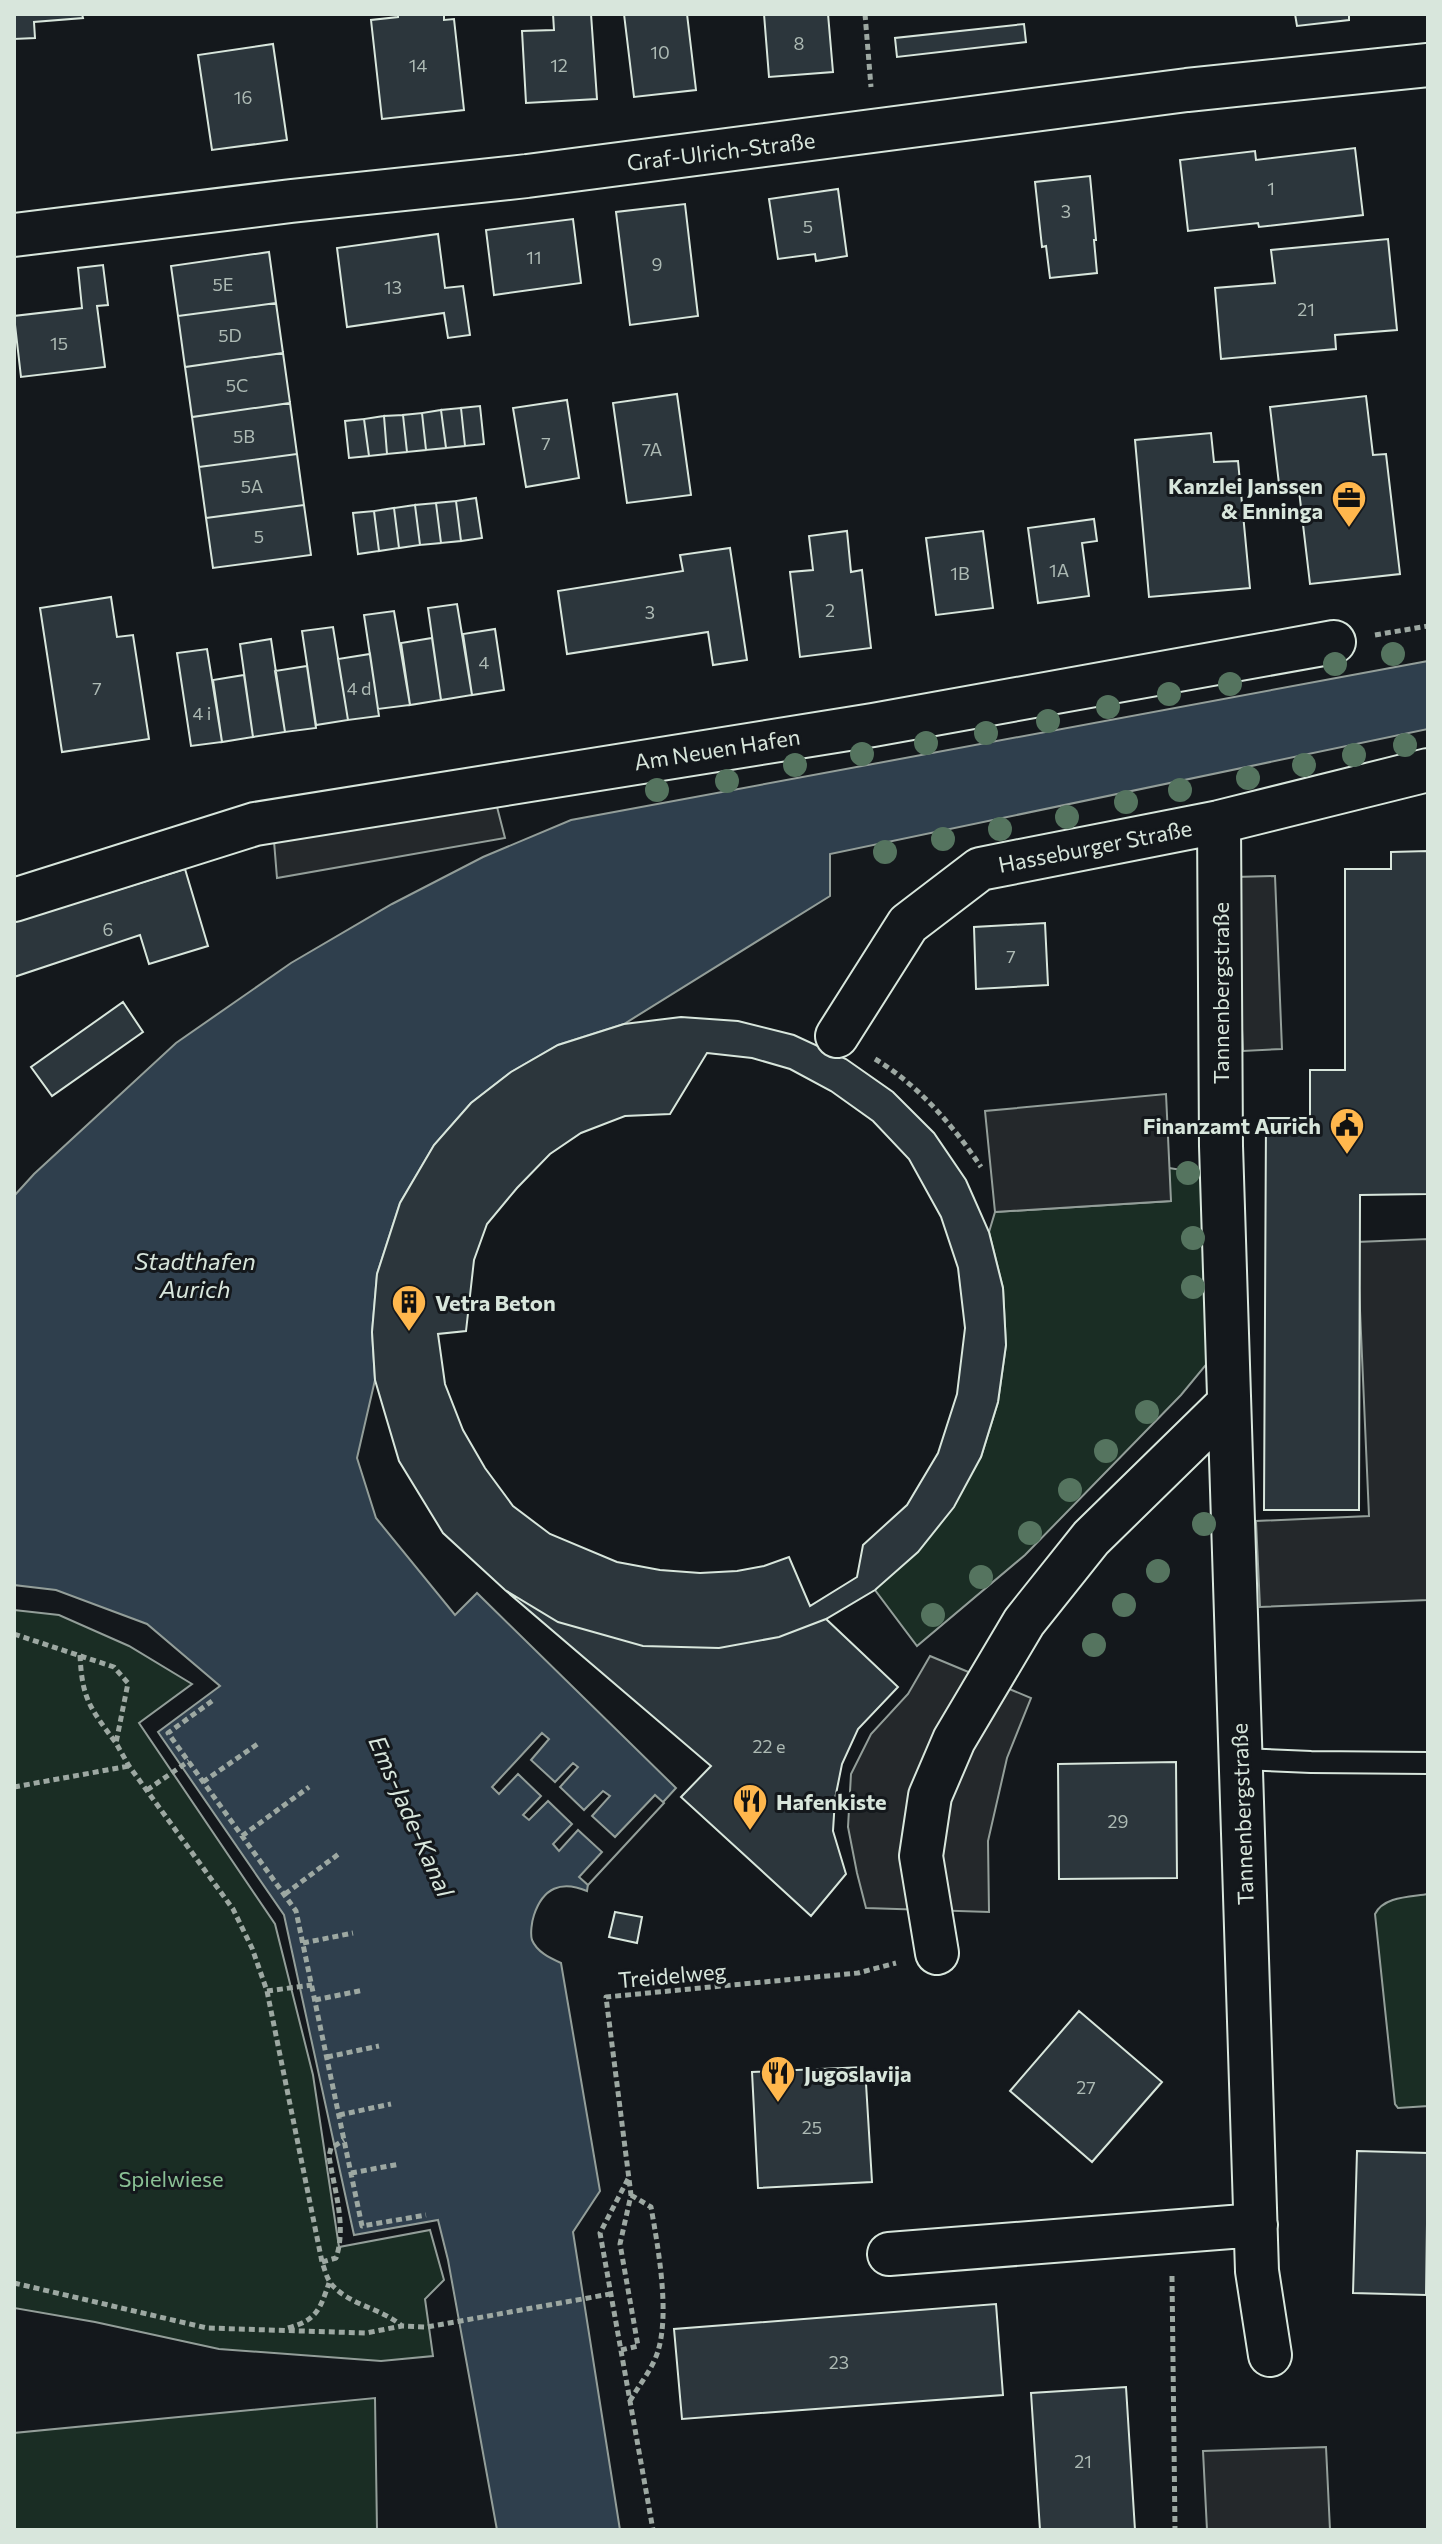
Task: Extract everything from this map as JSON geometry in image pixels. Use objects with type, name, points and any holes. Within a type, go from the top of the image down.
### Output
[{"type":"street","name":"Graf-Ulrich-Straße","points":[[14,235],[527,176],[1187,90],[1428,65]]},
{"type":"street","name":"Am Neuen Hafen","points":[[14,900],[255,824],[873,725],[1334,642]]},
{"type":"street","name":"Hasseburger Straße","points":[[837,1036],[908,924],[980,869],[1219,822],[1428,770]]},
{"type":"street","name":"Tannenbergstraße","points":[[1219,822],[1221,1146],[1228,1404],[1257,2271],[1270,2355]]},
{"type":"street","points":[[937,1953],[921,1856],[930,1796],[954,1740],[1024,1622],[1091,1538],[1228,1404]]},
{"type":"street","points":[[889,2254],[1256,2225]]},
{"type":"lane","points":[[1240,1759],[1428,1763]]},
{"type":"path","points":[[865,14],[874,132]]},
{"type":"path","points":[[1334,642],[1428,626]]},
{"type":"path","points":[[837,1036],[904,1079],[935,1108],[981,1167]]},
{"type":"path","points":[[14,1634],[114,1667],[128,1683],[116,1743]]},
{"type":"path","points":[[80,1655],[81,1685],[93,1712],[233,1909],[252,1948],[267,1991],[322,2262],[330,2282],[354,2301],[389,2315],[402,2326]]},
{"type":"path","points":[[212,1701],[168,1733],[296,1911],[362,2226],[426,2215]]},
{"type":"path","points":[[203,1782],[259,1743]]},
{"type":"path","points":[[147,1790],[189,1761]]},
{"type":"path","points":[[14,1787],[129,1766]]},
{"type":"path","points":[[242,1836],[309,1787]]},
{"type":"path","points":[[285,1894],[340,1853]]},
{"type":"path","points":[[303,1943],[353,1933]]},
{"type":"path","name":"Treidelweg","points":[[621,2350],[638,2346],[620,2244],[631,2195],[606,1997],[858,1973],[937,1953]]},
{"type":"path","points":[[267,1991],[312,1985]]},
{"type":"path","points":[[315,2000],[364,1990]]},
{"type":"path","points":[[327,2057],[379,2046]]},
{"type":"path","points":[[339,2115],[391,2104]]},
{"type":"path","points":[[322,2262],[336,2258],[340,2244],[341,2230],[329,2156],[331,2148],[344,2140]]},
{"type":"path","points":[[351,2173],[400,2164]]},
{"type":"path","points":[[628,2179],[600,2233],[653,2530]]},
{"type":"path","name":"Treidelweg","points":[[630,2402],[658,2355],[664,2328],[651,2207],[631,2195]]},
{"type":"path","points":[[1175,2530],[1172,2272],[1186,2272]]},
{"type":"path","points":[[282,2330],[306,2323],[320,2309],[330,2282]]},
{"type":"path","points":[[14,2283],[207,2328],[366,2333],[402,2326],[427,2327],[610,2294]]},
{"type":"green space","points":[[1169,1168],[1201,1173],[1210,1360],[1181,1395],[1025,1555],[917,1646],[875,1590],[981,1457],[998,1402],[1006,1345],[1003,1288],[989,1232],[995,1212],[1170,1201]]},
{"type":"green space","name":"Spielwiese","points":[[14,1610],[59,1615],[129,1646],[192,1684],[139,1723],[275,1924],[313,2075],[339,2247],[430,2230],[444,2280],[425,2299],[433,2356],[381,2361],[219,2349],[14,2308]]},
{"type":"green space","points":[[1428,1894],[1428,2106],[1398,2108],[1395,2104],[1375,1914],[1391,1901]]},
{"type":"green space","points":[[375,2398],[377,2530],[14,2530],[14,2433]]},
{"type":"shaded area","points":[[496,803],[505,838],[277,878],[274,841]]},
{"type":"shaded area","points":[[1275,876],[1282,1049],[1243,1051],[1235,877]]},
{"type":"shaded area","points":[[1166,1094],[1171,1201],[995,1212],[985,1111]]},
{"type":"shaded area","points":[[1428,1239],[1428,1600],[1260,1607],[1256,1521],[1369,1516],[1357,1242]]},
{"type":"shaded area","points":[[930,1656],[1031,1698],[1007,1758],[988,1841],[989,1912],[866,1908],[857,1873],[848,1827],[851,1774],[871,1734],[908,1694]]},
{"type":"shaded area","points":[[1326,2447],[1330,2530],[1207,2530],[1203,2451]]},
{"type":"water","name":"Stadthafen Aurich","points":[[1428,661],[1428,729],[830,854],[830,896],[624,1024],[558,1045],[511,1072],[471,1103],[434,1145],[400,1203],[377,1274],[372,1332],[375,1380],[357,1458],[376,1518],[455,1615],[477,1593],[676,1788],[588,1884],[587,1891],[561,1887],[542,1898],[531,1931],[537,1948],[561,1963],[600,2191],[573,2232],[620,2530],[497,2530],[438,2220],[354,2235],[284,1915],[158,1732],[220,1686],[147,1624],[56,1590],[14,1585],[14,1196],[176,1043],[291,963],[392,904],[483,857],[571,820]]},
{"type":"pier","points":[[542,1733],[549,1739],[531,1760],[555,1782],[573,1763],[578,1767],[560,1787],[584,1810],[603,1791],[610,1796],[592,1816],[615,1837],[655,1795],[664,1803],[588,1885],[579,1877],[602,1852],[578,1830],[559,1851],[553,1844],[572,1824],[548,1801],[529,1820],[523,1815],[541,1796],[518,1774],[499,1794],[492,1787]]},
{"type":"building","points":[[14,14],[82,14],[83,18],[34,22],[35,38],[14,39]]},
{"type":"building","points":[[398,14],[444,14],[444,20],[454,19],[464,110],[382,119],[371,20],[398,17]]},
{"type":"building","points":[[553,14],[591,14],[597,99],[526,103],[522,31],[554,30]]},
{"type":"building","points":[[624,14],[687,14],[696,90],[634,97]]},
{"type":"building","points":[[764,14],[828,14],[833,72],[769,77]]},
{"type":"building","points":[[1295,14],[1349,14],[1349,20],[1297,26]]},
{"type":"building","points":[[1024,24],[1026,42],[897,57],[895,38]]},
{"type":"building","points":[[273,44],[287,140],[212,150],[198,55]]},
{"type":"building","points":[[1355,148],[1363,215],[1259,227],[1258,223],[1188,231],[1180,160],[1255,151],[1256,160]]},
{"type":"building","points":[[1090,176],[1097,273],[1050,278],[1046,246],[1042,247],[1035,182]]},
{"type":"building","points":[[838,189],[847,256],[816,261],[815,254],[778,259],[769,199]]},
{"type":"building","points":[[685,204],[698,316],[630,325],[616,212]]},
{"type":"building","points":[[573,219],[581,283],[494,295],[486,230]]},
{"type":"building","points":[[438,234],[445,288],[463,286],[470,335],[448,338],[444,313],[347,327],[337,248]]},
{"type":"building","points":[[1388,239],[1397,330],[1335,335],[1336,349],[1221,359],[1215,288],[1275,283],[1271,250]]},
{"type":"building","points":[[269,252],[276,303],[178,316],[171,266]]},
{"type":"building","points":[[103,265],[108,305],[97,306],[105,367],[21,377],[14,316],[82,308],[78,268]]},
{"type":"building","points":[[276,303],[283,353],[185,367],[178,316]]},
{"type":"building","points":[[283,353],[290,403],[192,417],[185,367]]},
{"type":"building","points":[[677,394],[691,495],[627,503],[613,403]]},
{"type":"building","name":"Kanzlei Janssen & Enninga","points":[[1366,396],[1373,455],[1386,454],[1400,574],[1310,584],[1298,482],[1279,484],[1270,407]]},
{"type":"building","points":[[567,400],[579,478],[526,487],[513,408]]},
{"type":"building","points":[[290,403],[297,454],[199,467],[192,417]]},
{"type":"building","points":[[480,406],[484,444],[465,446],[461,408]]},
{"type":"building","points":[[461,408],[465,446],[446,448],[441,410]]},
{"type":"building","points":[[441,410],[446,448],[426,450],[422,413]]},
{"type":"building","points":[[422,413],[426,450],[407,452],[403,415]]},
{"type":"building","points":[[403,415],[407,452],[387,454],[384,416]]},
{"type":"building","points":[[384,416],[387,454],[369,456],[364,419]]},
{"type":"building","points":[[364,419],[369,456],[349,458],[345,421]]},
{"type":"building","points":[[1211,433],[1214,462],[1238,461],[1250,588],[1149,597],[1135,440]]},
{"type":"building","points":[[297,454],[304,505],[206,518],[199,467]]},
{"type":"building","points":[[476,498],[482,538],[461,541],[456,501]]},
{"type":"building","points":[[456,501],[461,541],[441,543],[436,503]]},
{"type":"building","points":[[436,503],[441,543],[420,545],[415,505]]},
{"type":"building","points":[[304,505],[311,555],[213,568],[206,518]]},
{"type":"building","points":[[415,505],[420,545],[399,548],[394,508]]},
{"type":"building","points":[[394,508],[399,548],[379,551],[374,511]]},
{"type":"building","points":[[374,511],[379,551],[358,554],[353,513]]},
{"type":"building","points":[[1094,519],[1097,541],[1082,543],[1089,596],[1038,603],[1028,528]]},
{"type":"building","points":[[847,531],[851,572],[862,570],[871,648],[800,657],[790,572],[813,570],[809,536]]},
{"type":"building","points":[[983,531],[993,608],[936,615],[926,538]]},
{"type":"building","points":[[730,548],[747,660],[713,665],[708,632],[567,654],[558,591],[683,571],[680,555]]},
{"type":"building","points":[[111,597],[117,637],[133,635],[149,739],[62,752],[40,608]]},
{"type":"building","points":[[457,604],[472,695],[441,700],[428,608]]},
{"type":"building","points":[[394,611],[410,705],[378,709],[364,615]]},
{"type":"building","points":[[333,627],[348,720],[316,725],[302,631]]},
{"type":"building","points":[[495,629],[504,690],[472,695],[463,634]]},
{"type":"building","points":[[432,638],[441,700],[410,705],[401,643]]},
{"type":"building","points":[[271,639],[285,732],[253,737],[240,644]]},
{"type":"building","points":[[207,649],[222,742],[191,746],[177,653]]},
{"type":"building","points":[[370,654],[379,716],[348,720],[338,659]]},
{"type":"building","points":[[307,666],[316,728],[285,732],[275,671]]},
{"type":"building","points":[[244,675],[253,737],[222,742],[213,680]]},
{"type":"building","name":"Finanzamt Aurich","points":[[1428,851],[1428,1194],[1360,1195],[1359,1510],[1264,1510],[1266,1118],[1310,1118],[1310,1070],[1345,1070],[1345,869],[1391,869],[1391,852]]},
{"type":"building","points":[[185,869],[208,946],[149,964],[140,935],[14,977],[14,922]]},
{"type":"building","points":[[1045,923],[1048,985],[976,989],[974,927]]},
{"type":"building","points":[[123,1002],[143,1032],[52,1096],[31,1067]]},
{"type":"building","name":"Vetra Beton","points":[[681,1017],[738,1021],[794,1035],[846,1059],[893,1092],[934,1133],[966,1180],[989,1232],[1003,1288],[1006,1345],[998,1402],[981,1457],[954,1507],[918,1552],[875,1590],[826,1619],[779,1637],[719,1648],[643,1646],[558,1622],[505,1590],[443,1533],[399,1461],[375,1380],[372,1332],[377,1274],[400,1203],[434,1145],[471,1103],[511,1072],[558,1045],[624,1024]],"holes":[[[707,1053],[752,1058],[790,1069],[831,1091],[873,1121],[909,1159],[941,1217],[958,1268],[965,1328],[957,1394],[938,1453],[907,1505],[863,1545],[857,1577],[810,1606],[789,1557],[737,1571],[700,1573],[660,1570],[617,1562],[550,1534],[513,1506],[485,1468],[463,1430],[445,1384],[438,1334],[466,1331],[474,1260],[487,1224],[550,1154],[581,1133],[625,1116],[670,1114]]]},
{"type":"building","points":[[505,1590],[558,1622],[643,1646],[719,1648],[779,1637],[826,1619],[898,1687],[858,1729],[842,1764],[833,1831],[846,1874],[811,1916],[681,1797],[711,1766]]},
{"type":"building","points":[[1176,1762],[1177,1878],[1059,1879],[1058,1764]]},
{"type":"building","points":[[615,1912],[642,1917],[637,1943],[609,1937]]},
{"type":"building","points":[[1079,2011],[1162,2082],[1092,2162],[1010,2091]]},
{"type":"building","points":[[865,2067],[872,2182],[758,2188],[752,2072]]},
{"type":"building","points":[[1357,2151],[1428,2153],[1426,2295],[1353,2293]]},
{"type":"building","points":[[996,2304],[1003,2395],[682,2419],[674,2329]]},
{"type":"building","points":[[1126,2387],[1135,2530],[1040,2530],[1031,2393]]},
{"type":"place","name":"Kanzlei Janssen & Enninga","points":[[1349,529]]},
{"type":"place","name":"Finanzamt Aurich","points":[[1347,1156]]},
{"type":"place","name":"Vetra Beton","points":[[409,1333]]},
{"type":"place","name":"Hafenkiste","points":[[750,1832]]},
{"type":"place","name":"Jugoslavija","points":[[778,2104]]},
{"type":"water label","name":"Ems-Jade-Kanal","points":[[412,1816]]}]
